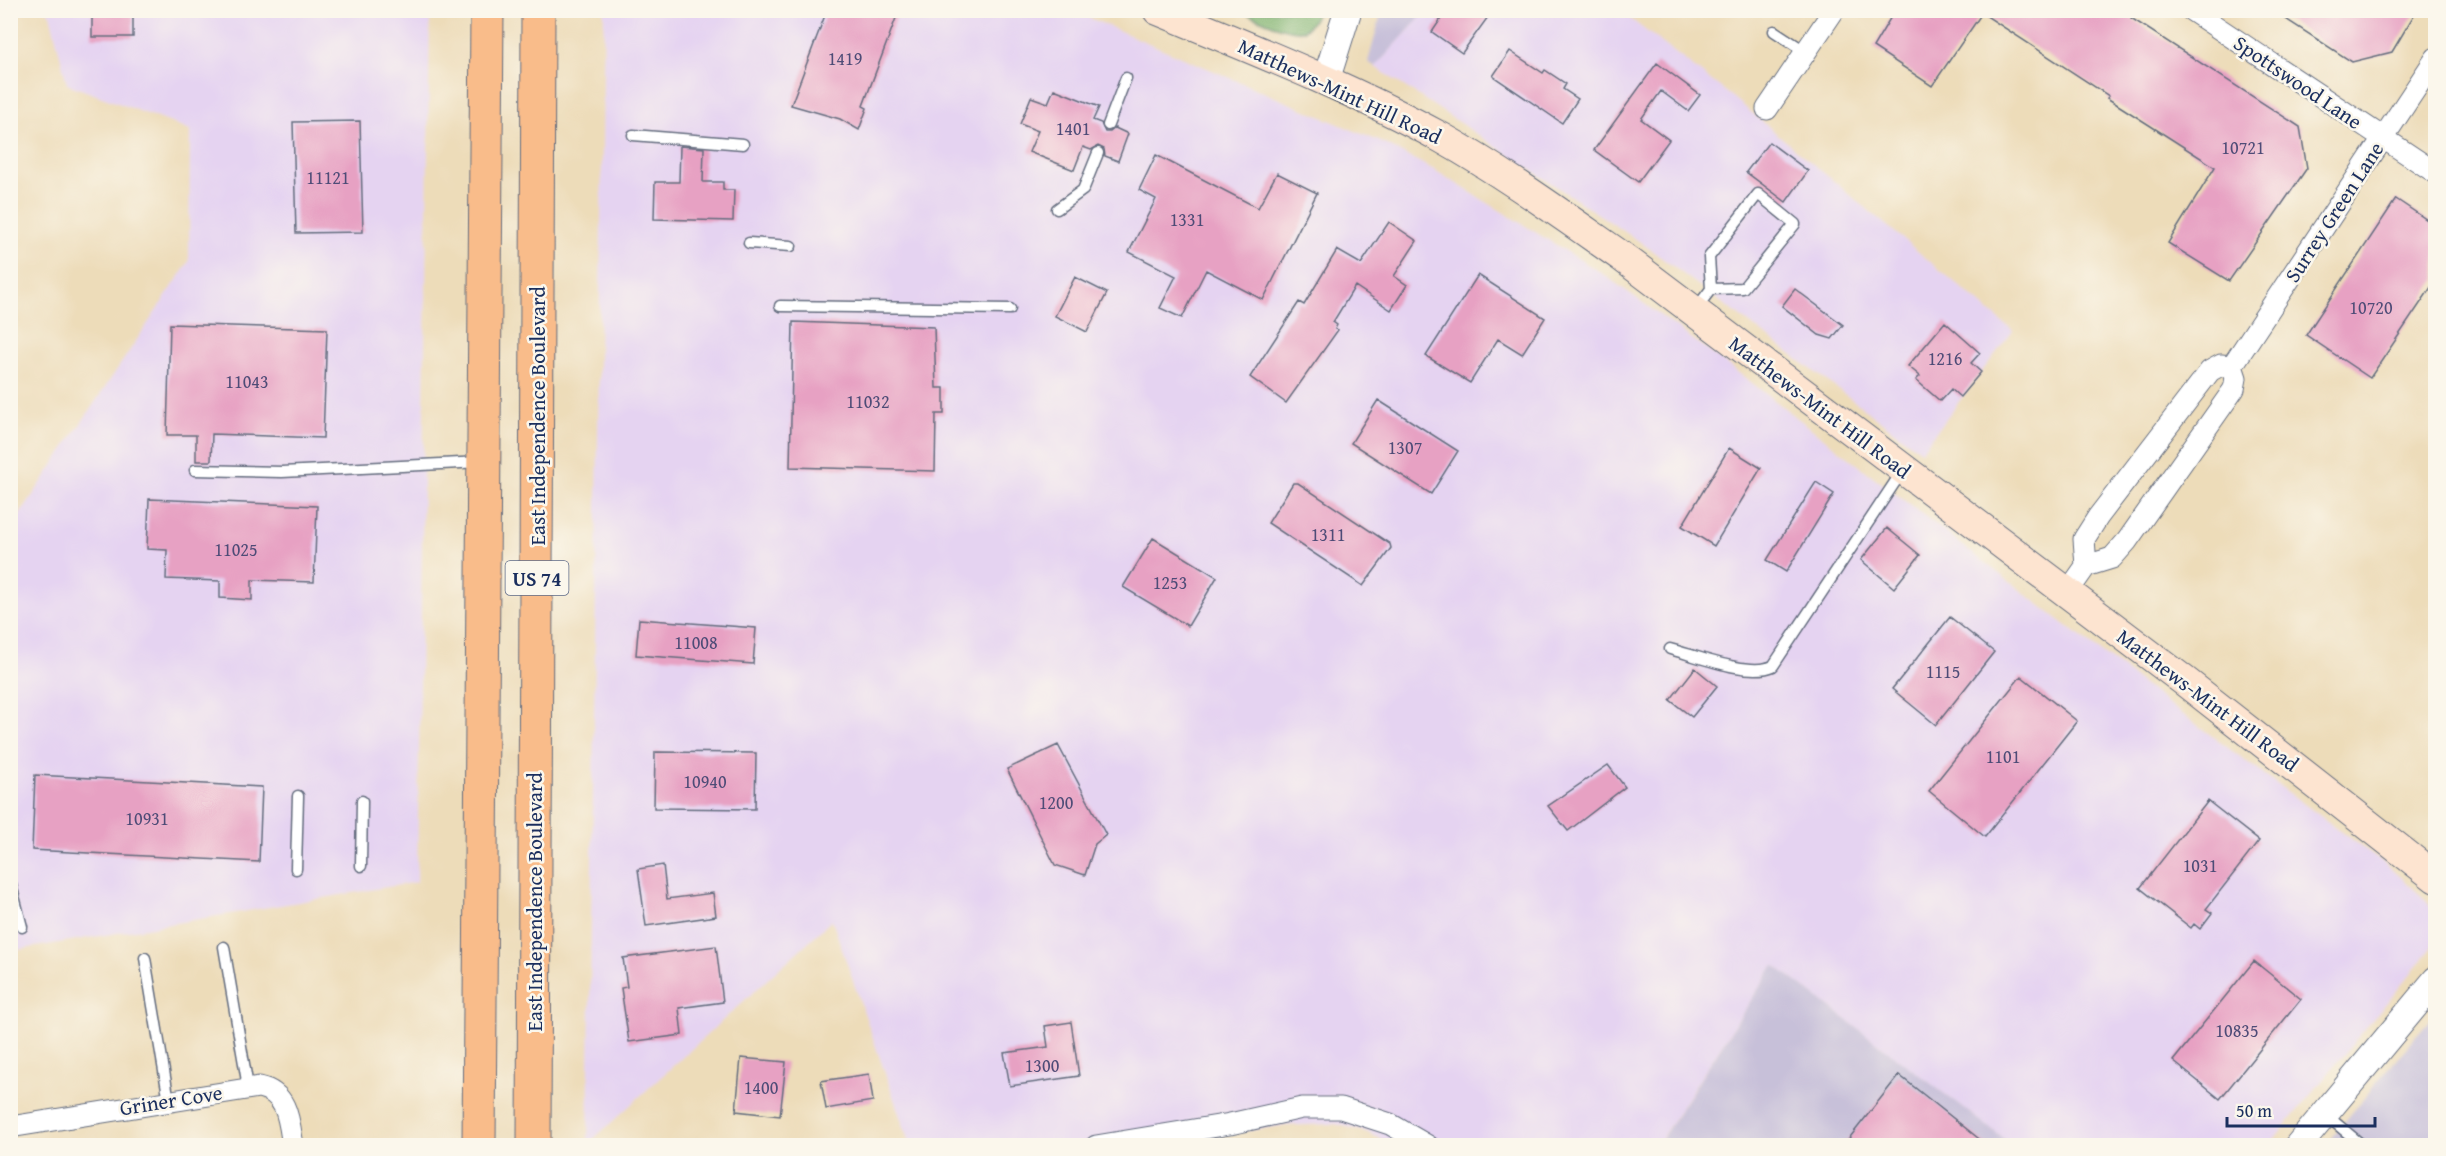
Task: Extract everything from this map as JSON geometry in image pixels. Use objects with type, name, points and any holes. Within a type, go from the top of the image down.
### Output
[{"type":"highway","name":"US 74","points":[[479,1146],[487,10]]},
{"type":"highway","name":"East Independence Boulevard","points":[[534,1146],[538,10]]},
{"type":"highway","points":[[474,1146],[480,1088]]},
{"type":"main road","name":"Matthews-Mint Hill Road","points":[[1158,10],[1326,80],[1393,112],[1479,160],[1703,301],[1903,470],[2272,749],[2436,878]]},
{"type":"street","points":[[1326,80],[1348,10]]},
{"type":"street","points":[[1767,109],[1834,10]]},
{"type":"street","name":"Spottswood Lane","points":[[2191,10],[2436,173]]},
{"type":"street","name":"Surrey Green Lane","points":[[2232,366],[2436,57]]},
{"type":"street","points":[[2067,593],[2086,566],[2112,558],[2127,541],[2234,389],[2236,378],[2232,366],[2221,365],[2210,371],[2098,517],[2084,539],[2086,566]]},
{"type":"street","points":[[2298,1146],[2325,1105],[2436,980]]},
{"type":"street","name":"Griner Cove","points":[[10,1127],[248,1087],[264,1088],[278,1096],[288,1114],[292,1146]]},
{"type":"street","points":[[1096,1146],[1138,1142],[1302,1108],[1341,1108],[1390,1124],[1428,1146]]},
{"type":"lane","points":[[1774,31],[1806,52]]},
{"type":"lane","points":[[1107,125],[1126,78]]},
{"type":"lane","points":[[633,135],[743,144]]},
{"type":"lane","points":[[1058,209],[1083,190],[1098,153]]},
{"type":"lane","points":[[1758,194],[1795,224],[1743,288],[1703,301],[1709,257],[1758,194]]},
{"type":"lane","points":[[749,243],[791,246]]},
{"type":"lane","points":[[780,306],[1010,309]]},
{"type":"lane","points":[[195,470],[282,472],[484,462]]},
{"type":"lane","points":[[1670,649],[1745,669],[1763,671],[1773,666],[1903,470]]},
{"type":"lane","points":[[296,870],[298,796]]},
{"type":"lane","points":[[361,866],[362,801]]},
{"type":"lane","points":[[10,881],[22,927]]},
{"type":"lane","points":[[224,947],[248,1087]]},
{"type":"lane","points":[[145,958],[169,1101]]},
{"type":"lane","points":[[2325,1105],[2363,1146]]},
{"type":"shaded area","points":[[1382,10],[1426,11],[1375,67],[1368,62]]},
{"type":"shaded area","points":[[47,11],[430,11],[417,882],[11,951],[11,528],[189,262],[190,130],[67,84],[50,14]]},
{"type":"shaded area","points":[[604,11],[1073,11],[1383,143],[1436,171],[1600,272],[1646,305],[1748,380],[2159,697],[2392,869],[2427,901],[2433,910],[2435,938],[2431,949],[2269,1145],[2012,1145],[1774,965],[1657,1145],[1394,1145],[1364,1131],[1335,1124],[1279,1126],[1148,1146],[910,1145],[832,920],[588,1144]]},
{"type":"shaded area","points":[[1426,11],[1620,11],[1734,98],[2013,331],[1921,451],[1639,241],[1375,67]]},
{"type":"shaded area","points":[[1774,965],[2012,1145],[1657,1146]]},
{"type":"shaded area","points":[[2435,1013],[2435,1145],[2325,1145]]},
{"type":"green space","points":[[1318,10],[1309,26],[1298,31],[1282,28],[1240,11]]},
{"type":"building","points":[[92,10],[133,10],[133,37],[92,37]]},
{"type":"building","points":[[827,10],[899,10],[863,106],[867,108],[859,130],[840,119],[791,105]]},
{"type":"building","points":[[1447,10],[1479,10],[1488,17],[1462,53],[1432,32]]},
{"type":"building","points":[[1895,10],[2135,10],[2131,18],[2300,127],[2307,168],[2229,281],[2168,243],[2215,167],[2107,98],[2109,96],[1982,13],[1932,86],[1873,47]]},
{"type":"building","points":[[2272,10],[2417,10],[2392,52],[2352,62]]},
{"type":"building","points":[[1510,51],[1543,73],[1545,70],[1566,84],[1563,89],[1578,99],[1562,123],[1493,76]]},
{"type":"building","points":[[1657,63],[1700,95],[1688,111],[1661,91],[1641,119],[1669,140],[1638,182],[1594,150]]},
{"type":"building","points":[[1054,89],[1099,107],[1093,120],[1101,123],[1105,132],[1110,132],[1115,128],[1128,134],[1118,161],[1105,156],[1104,149],[1098,146],[1091,150],[1083,147],[1074,170],[1029,152],[1038,131],[1020,124],[1031,97],[1048,103]]},
{"type":"building","points":[[360,121],[363,232],[296,233],[293,122]]},
{"type":"building","points":[[1769,142],[1808,171],[1786,202],[1746,172]]},
{"type":"building","points":[[680,146],[704,148],[703,182],[723,182],[723,190],[734,190],[733,221],[654,219],[655,182],[679,182]]},
{"type":"building","points":[[1156,155],[1258,208],[1277,173],[1317,193],[1263,300],[1206,270],[1182,318],[1160,308],[1176,276],[1129,252],[1156,199],[1139,190]]},
{"type":"building","points":[[2396,199],[2436,226],[2436,280],[2370,378],[2306,335]]},
{"type":"building","points":[[1389,222],[1417,241],[1394,276],[1407,285],[1391,310],[1355,286],[1333,322],[1337,325],[1335,329],[1338,330],[1286,403],[1250,377],[1299,302],[1304,305],[1337,250],[1361,264]]},
{"type":"building","points":[[1478,275],[1545,318],[1522,354],[1498,339],[1470,383],[1426,356]]},
{"type":"building","points":[[1075,277],[1107,293],[1087,332],[1055,316]]},
{"type":"building","points":[[1795,289],[1843,325],[1832,339],[1819,335],[1782,306]]},
{"type":"building","points":[[793,322],[934,327],[936,388],[944,388],[944,414],[936,414],[935,471],[790,467]]},
{"type":"building","points":[[1945,322],[1980,353],[1971,363],[1981,372],[1960,397],[1951,389],[1940,401],[1916,380],[1920,376],[1908,366]]},
{"type":"building","points":[[170,324],[327,329],[323,438],[212,434],[211,461],[196,461],[196,435],[167,435]]},
{"type":"building","points":[[1378,400],[1458,451],[1431,494],[1351,443]]},
{"type":"building","points":[[1729,448],[1761,468],[1714,546],[1682,526]]},
{"type":"building","points":[[1816,482],[1834,494],[1786,572],[1767,560]]},
{"type":"building","points":[[1293,483],[1298,483],[1390,544],[1391,548],[1363,586],[1268,523]]},
{"type":"building","points":[[149,499],[317,506],[314,582],[252,580],[252,600],[220,598],[220,581],[166,579],[167,550],[147,549]]},
{"type":"building","points":[[1887,528],[1920,555],[1894,588],[1861,560]]},
{"type":"building","points":[[1153,538],[1217,577],[1188,626],[1123,587]]},
{"type":"building","points":[[1950,617],[1994,652],[1936,725],[1892,689]]},
{"type":"building","points":[[639,619],[756,628],[753,664],[636,655]]},
{"type":"building","points":[[1695,668],[1717,686],[1692,717],[1670,700]]},
{"type":"building","points":[[2021,676],[2077,721],[1985,837],[1929,791]]},
{"type":"building","points":[[1058,745],[1106,835],[1095,844],[1085,875],[1055,865],[1007,769]]},
{"type":"building","points":[[655,752],[756,753],[755,809],[654,808]]},
{"type":"building","points":[[1608,765],[1625,787],[1568,831],[1548,806]]},
{"type":"building","points":[[35,775],[262,787],[259,862],[32,850]]},
{"type":"building","points":[[2208,801],[2259,841],[2206,909],[2212,913],[2200,929],[2194,924],[2191,928],[2140,888]]},
{"type":"building","points":[[663,865],[667,899],[713,893],[716,916],[646,926],[638,869]]},
{"type":"building","points":[[716,946],[723,1002],[679,1008],[682,1035],[629,1042],[621,988],[627,987],[623,958]]},
{"type":"building","points":[[2254,961],[2301,999],[2220,1099],[2173,1061]]},
{"type":"building","points":[[1071,1022],[1079,1076],[1010,1086],[1004,1053],[1048,1047],[1045,1026]]},
{"type":"building","points":[[741,1058],[786,1062],[780,1116],[736,1111]]},
{"type":"building","points":[[869,1074],[873,1101],[826,1109],[821,1081]]},
{"type":"building","points":[[1899,1075],[1988,1146],[1843,1146]]}]
